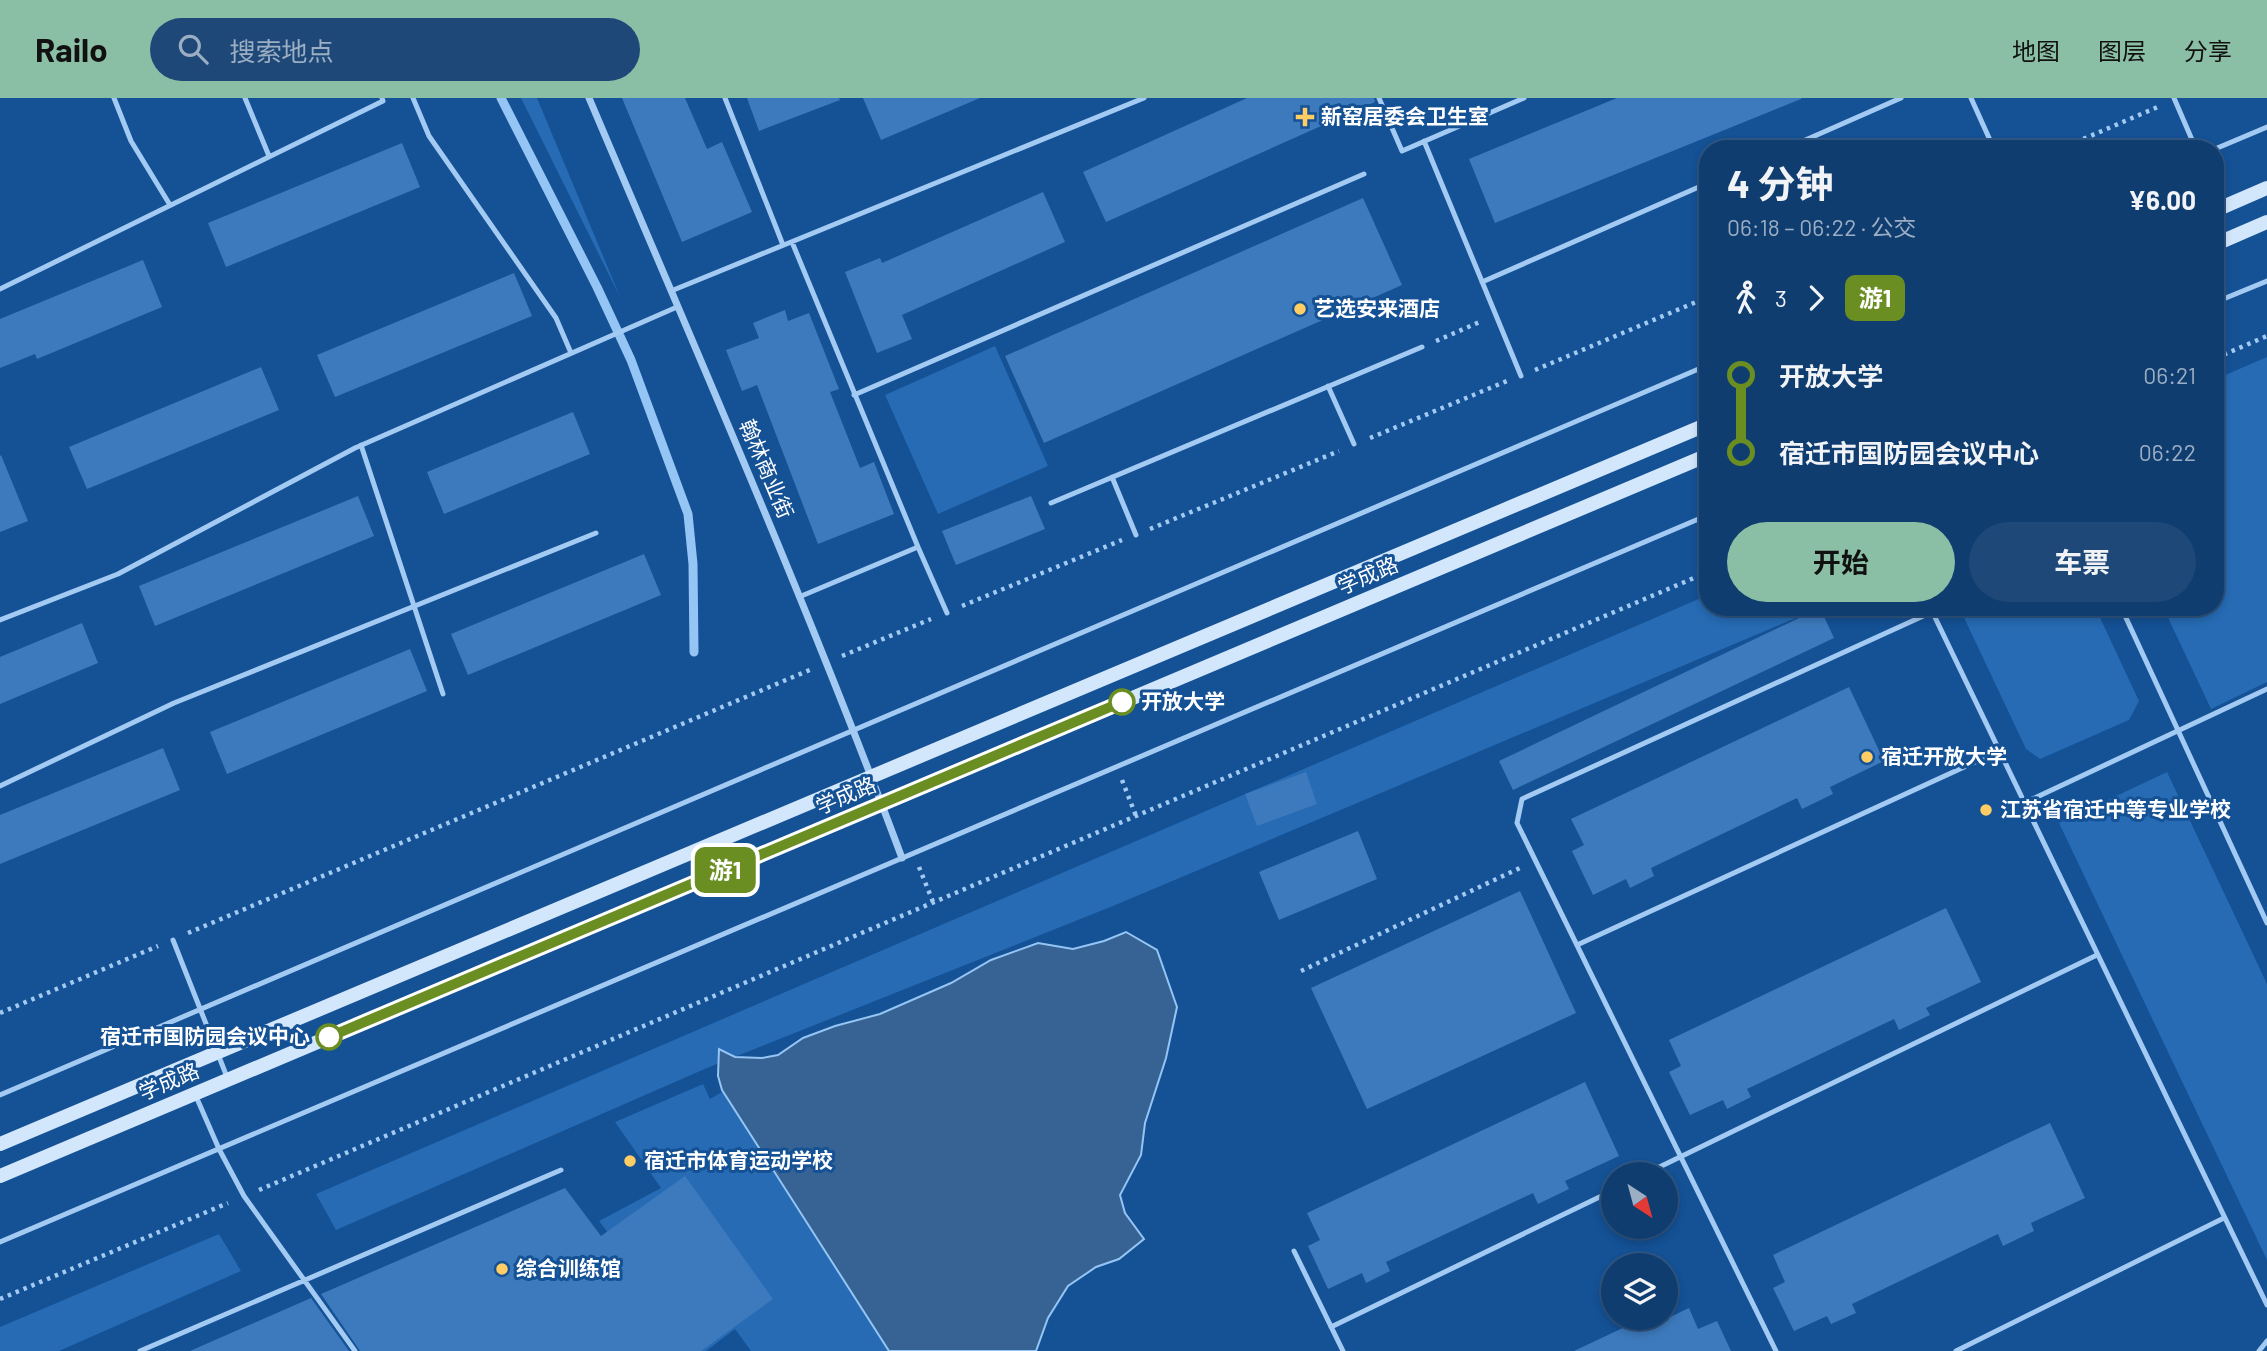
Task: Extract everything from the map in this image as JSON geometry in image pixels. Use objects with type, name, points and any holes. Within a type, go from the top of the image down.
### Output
[{"type":"main road","points":[[2224,207],[2267,188]]},
{"type":"main road","points":[[2224,241],[2267,222]]},
{"type":"main road","name":"学成路","points":[[0,1144],[1699,428]]},
{"type":"main road","name":"学成路","points":[[0,1177],[1699,459]]},
{"type":"street","name":"翰林商业街","points":[[589,98],[799,597],[872,776],[902,858]]},
{"type":"lane","points":[[114,98],[131,141],[170,205]]},
{"type":"lane","points":[[244,98],[270,156]]},
{"type":"lane","points":[[0,289],[390,98]]},
{"type":"lane","points":[[413,98],[429,136],[556,318],[571,353]]},
{"type":"lane","points":[[725,98],[783,245]]},
{"type":"lane","points":[[671,291],[1133,100],[1144,98]]},
{"type":"lane","points":[[1378,98],[1402,151],[1524,98]]},
{"type":"lane","points":[[1805,140],[1901,98]]},
{"type":"lane","points":[[1971,98],[1990,140]]},
{"type":"lane","points":[[2174,99],[2192,140]]},
{"type":"lane","points":[[2224,145],[2267,127]]},
{"type":"lane","points":[[1424,141],[1521,376]]},
{"type":"lane","points":[[854,395],[1364,174]]},
{"type":"lane","points":[[1482,282],[1699,187]]},
{"type":"lane","points":[[792,242],[947,613]]},
{"type":"lane","points":[[2224,299],[2267,281]]},
{"type":"lane","points":[[0,620],[118,574],[361,445],[677,307]]},
{"type":"lane","points":[[1051,503],[1422,347]]},
{"type":"lane","points":[[0,1095],[1699,369]]},
{"type":"lane","points":[[1328,386],[1354,444]]},
{"type":"lane","points":[[361,445],[443,694]]},
{"type":"lane","points":[[1111,477],[1136,535]]},
{"type":"lane","points":[[0,1242],[1699,519]]},
{"type":"lane","points":[[0,786],[174,703],[596,533]]},
{"type":"lane","points":[[799,597],[918,547]]},
{"type":"lane","points":[[1776,1351],[1517,823],[1522,799],[1916,616]]},
{"type":"lane","points":[[1934,616],[2267,1305]]},
{"type":"lane","points":[[2125,616],[2267,923]]},
{"type":"lane","points":[[2024,803],[2267,689]]},
{"type":"lane","points":[[1577,945],[1999,751]]},
{"type":"lane","points":[[173,940],[228,1080]]},
{"type":"lane","points":[[1670,1162],[2097,955]]},
{"type":"lane","points":[[195,1094],[219,1149],[244,1196],[355,1351]]},
{"type":"lane","points":[[140,1351],[561,1170]]},
{"type":"lane","points":[[1331,1327],[1601,1195]]},
{"type":"lane","points":[[1956,1351],[2224,1218]]},
{"type":"lane","points":[[1294,1251],[1343,1351]]},
{"type":"lane","points":[[2259,1351],[2267,1342]]},
{"type":"path","points":[[2081,140],[2174,99]]},
{"type":"path","points":[[0,1013],[826,663],[1699,301]]},
{"type":"path","points":[[1422,347],[1496,316]]},
{"type":"path","points":[[2224,355],[2267,336]]},
{"type":"path","points":[[0,1299],[1699,576]]},
{"type":"path","points":[[1117,766],[1136,816]]},
{"type":"path","points":[[1301,971],[1535,861]]},
{"type":"shaded area","points":[[521,98],[537,98],[621,299]]},
{"type":"shaded area","points":[[995,346],[1048,466],[938,514],[885,395]]},
{"type":"shaded area","points":[[2267,357],[2267,682],[2211,709],[2167,616],[2224,616],[2224,376]]},
{"type":"shaded area","points":[[1699,599],[1699,616],[1801,616],[1113,906],[707,1068],[336,1230],[316,1194]]},
{"type":"shaded area","points":[[1963,616],[2099,616],[2139,701],[2129,720],[2040,759],[2026,749]]},
{"type":"shaded area","points":[[2167,772],[2267,984],[2267,1260],[2059,823]]},
{"type":"shaded area","points":[[1126,932],[1157,950],[1177,1007],[1166,1058],[1145,1123],[1141,1155],[1120,1195],[1125,1213],[1144,1239],[1119,1259],[1096,1267],[1068,1286],[1048,1318],[1036,1351],[889,1351],[722,1090],[718,1076],[719,1049],[735,1057],[762,1058],[778,1055],[803,1038],[880,1014],[951,983],[991,960],[1038,943],[1073,949]]},
{"type":"shaded area","points":[[703,1084],[710,1099],[722,1092],[889,1351],[751,1351],[735,1329],[706,1351],[699,1351],[599,1221],[661,1188],[615,1122]]},
{"type":"shaded area","points":[[219,1234],[241,1271],[59,1351],[0,1351],[0,1327]]},
{"type":"building","points":[[622,98],[685,98],[707,149],[722,142],[752,212],[682,242]]},
{"type":"building","points":[[747,98],[839,98],[840,100],[759,131]]},
{"type":"building","points":[[863,98],[980,98],[881,140]]},
{"type":"building","points":[[1247,98],[1374,98],[1375,102],[1106,222],[1083,172]]},
{"type":"building","points":[[1617,98],[1801,98],[1495,223],[1469,159]]},
{"type":"building","points":[[402,143],[420,187],[226,267],[208,223]]},
{"type":"building","points":[[1043,192],[1065,242],[902,315],[912,339],[877,353],[845,272],[880,258],[882,263]]},
{"type":"building","points":[[1363,198],[1402,285],[1044,443],[1005,356]]},
{"type":"building","points":[[143,260],[162,307],[37,359],[35,354],[0,368],[0,319]]},
{"type":"building","points":[[514,273],[532,316],[335,397],[317,355]]},
{"type":"building","points":[[785,310],[788,321],[809,313],[839,389],[830,392],[860,468],[874,462],[894,514],[818,544],[757,385],[742,391],[726,350],[759,338],[753,323]]},
{"type":"building","points":[[261,367],[279,410],[87,489],[69,447]]},
{"type":"building","points":[[573,412],[590,454],[444,514],[427,472]]},
{"type":"building","points":[[0,456],[28,521],[0,532]]},
{"type":"building","points":[[358,496],[374,536],[155,626],[139,586]]},
{"type":"building","points":[[1031,496],[1045,529],[956,565],[942,531]]},
{"type":"building","points":[[644,554],[661,595],[468,675],[451,634]]},
{"type":"building","points":[[1803,616],[1824,616],[1834,638],[1513,790],[1499,761]]},
{"type":"building","points":[[82,623],[98,663],[0,704],[0,657]]},
{"type":"building","points":[[410,649],[427,691],[227,774],[210,732]]},
{"type":"building","points":[[1849,687],[1884,761],[1830,787],[1833,794],[1802,809],[1797,798],[1651,868],[1654,876],[1630,888],[1626,879],[1593,895],[1572,851],[1584,845],[1571,819]]},
{"type":"building","points":[[163,748],[180,790],[0,864],[0,815]]},
{"type":"building","points":[[1306,772],[1317,804],[1257,826],[1245,794]]},
{"type":"building","points":[[1358,831],[1377,879],[1279,920],[1259,872]]},
{"type":"building","points":[[1520,891],[1576,1013],[1367,1109],[1311,988]]},
{"type":"building","points":[[1946,908],[1981,982],[1926,1008],[1930,1015],[1899,1030],[1894,1019],[1747,1089],[1751,1097],[1727,1109],[1723,1100],[1690,1115],[1669,1072],[1681,1066],[1669,1040]]},
{"type":"building","points":[[1585,1082],[1619,1156],[1601,1162],[1565,1181],[1569,1189],[1538,1204],[1533,1193],[1386,1262],[1390,1271],[1366,1283],[1362,1273],[1328,1289],[1308,1246],[1320,1240],[1307,1213]]},
{"type":"building","points":[[2050,1123],[2085,1198],[2031,1223],[2034,1231],[2003,1246],[1998,1234],[1852,1304],[1856,1313],[1831,1324],[1827,1316],[1794,1331],[1773,1288],[1785,1282],[1773,1255]]},
{"type":"building","name":"综合训练馆","points":[[685,1176],[773,1299],[701,1351],[360,1351],[321,1294],[565,1188],[601,1236]]},
{"type":"building","points":[[311,1298],[349,1351],[190,1351]]},
{"type":"building","points":[[1689,1308],[1698,1329],[1717,1321],[1731,1351],[1574,1351],[1619,1330],[1678,1330],[1678,1313]]},
{"type":"waterway","points":[[501,98],[631,360],[688,514],[693,564],[694,652]]},
{"type":"bus line","name":"游1","points":[[329,1037],[1122,702]]},
{"type":"place","name":"新窑居委会卫生室","points":[[1305,117]]},
{"type":"place","name":"艺选安来酒店","points":[[1300,309]]},
{"type":"place","name":"开放大学","points":[[1122,702]]},
{"type":"place","name":"宿迁开放大学","points":[[1867,757]]},
{"type":"place","name":"江苏省宿迁中等专业学校","points":[[1986,810]]},
{"type":"place","name":"宿迁市国防园会议中心","points":[[329,1037]]},
{"type":"place","name":"宿迁市体育运动学校","points":[[630,1161]]},
{"type":"place","name":"综合训练馆","points":[[502,1269]]}]
